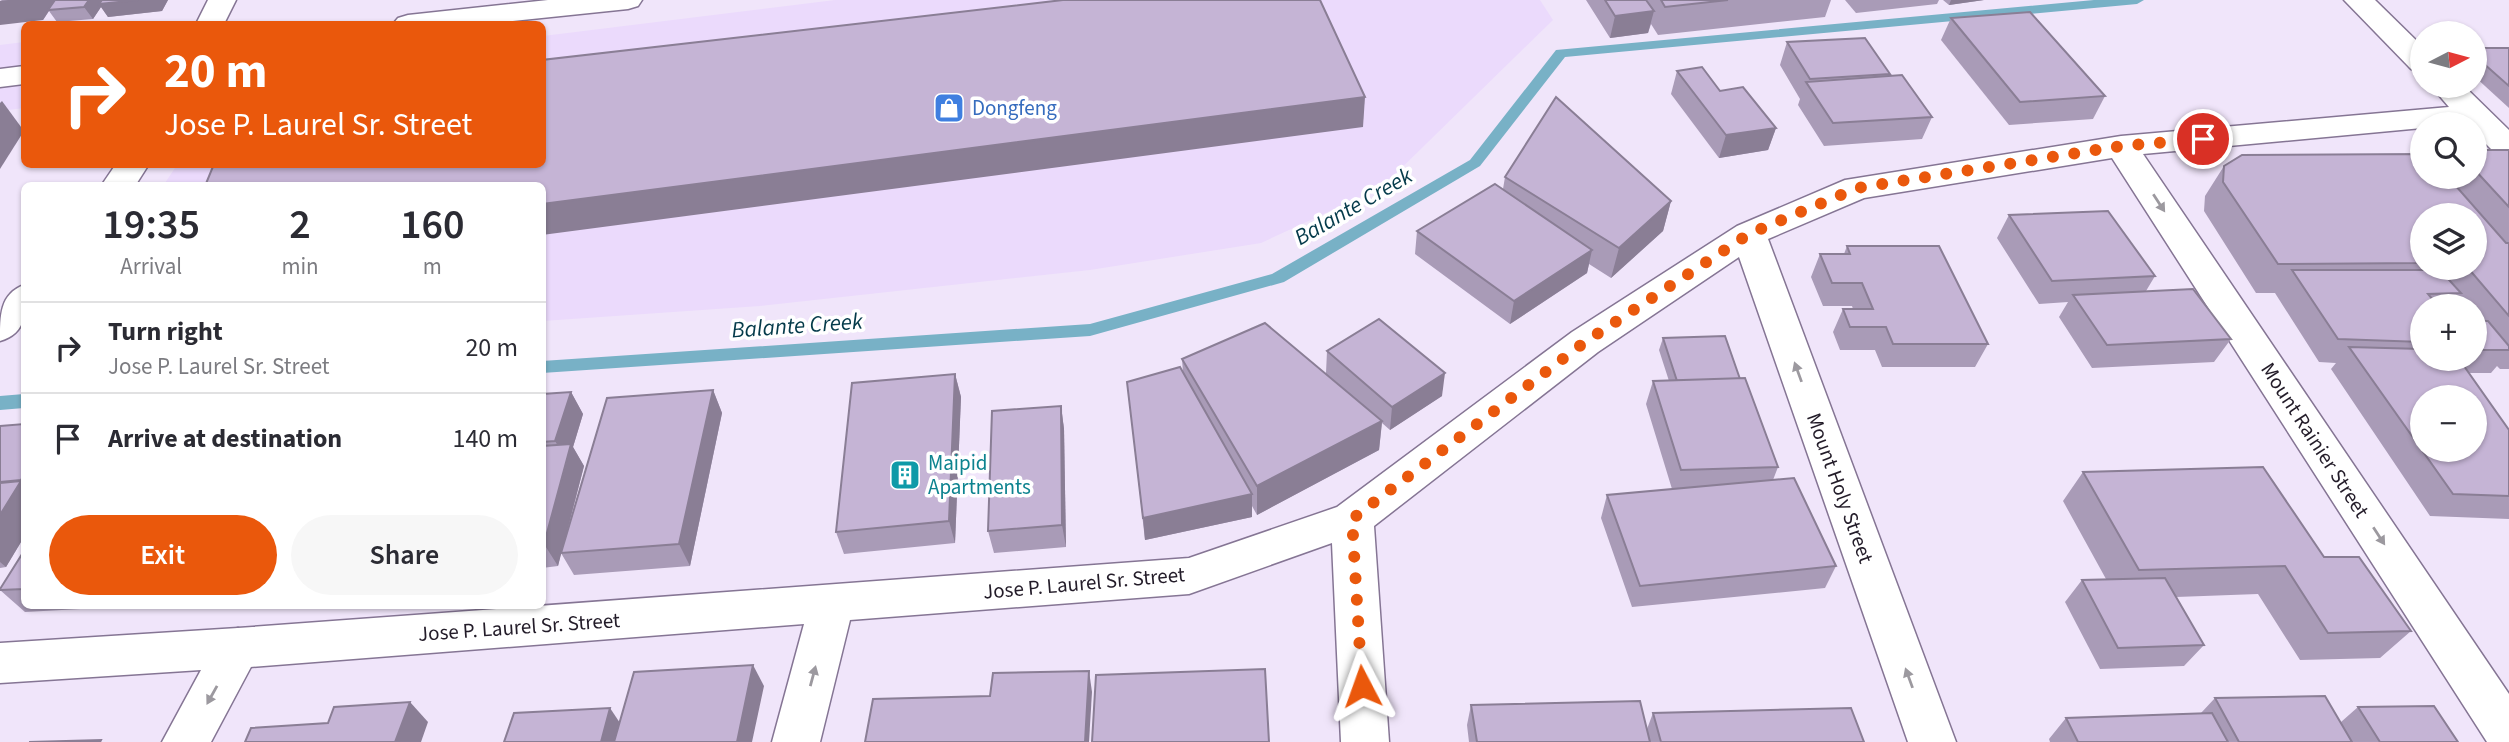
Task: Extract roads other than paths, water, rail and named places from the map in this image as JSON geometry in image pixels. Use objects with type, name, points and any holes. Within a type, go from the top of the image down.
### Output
[{"type":"street","points":[[212,21],[222,0]]},
{"type":"street","points":[[436,21],[628,0]]},
{"type":"street","points":[[2358,0],[2410,51]]},
{"type":"street","points":[[0,78],[21,75]]},
{"type":"street","points":[[2458,98],[2472,112]]},
{"type":"street","name":"Jose P. Laurel Sr. Street","points":[[0,663],[238,648],[1189,576],[1352,519],[1585,342],[1749,234],[1857,188],[2121,146],[2410,120]]},
{"type":"street","points":[[2487,127],[2509,148]]},
{"type":"street","name":"Mount Rainier Street","points":[[2121,146],[2509,734]]},
{"type":"street","name":"Mount Holy Street","points":[[1749,234],[1932,742]]},
{"type":"street","points":[[0,328],[21,302]]},
{"type":"street","points":[[1352,519],[1365,742]]},
{"type":"street","points":[[796,742],[832,604]]},
{"type":"street","points":[[186,742],[238,648]]},
{"type":"waterway","name":"Balante Creek","points":[[546,367],[1090,330],[1278,278],[1475,163],[1561,53],[2137,0]]},
{"type":"waterway","name":"Balante Creek","points":[[0,403],[21,401]]},
{"type":"place","name":"Dongfeng","points":[[949,108]]},
{"type":"place","name":"Maipid Apartments","points":[[905,475]]}]
